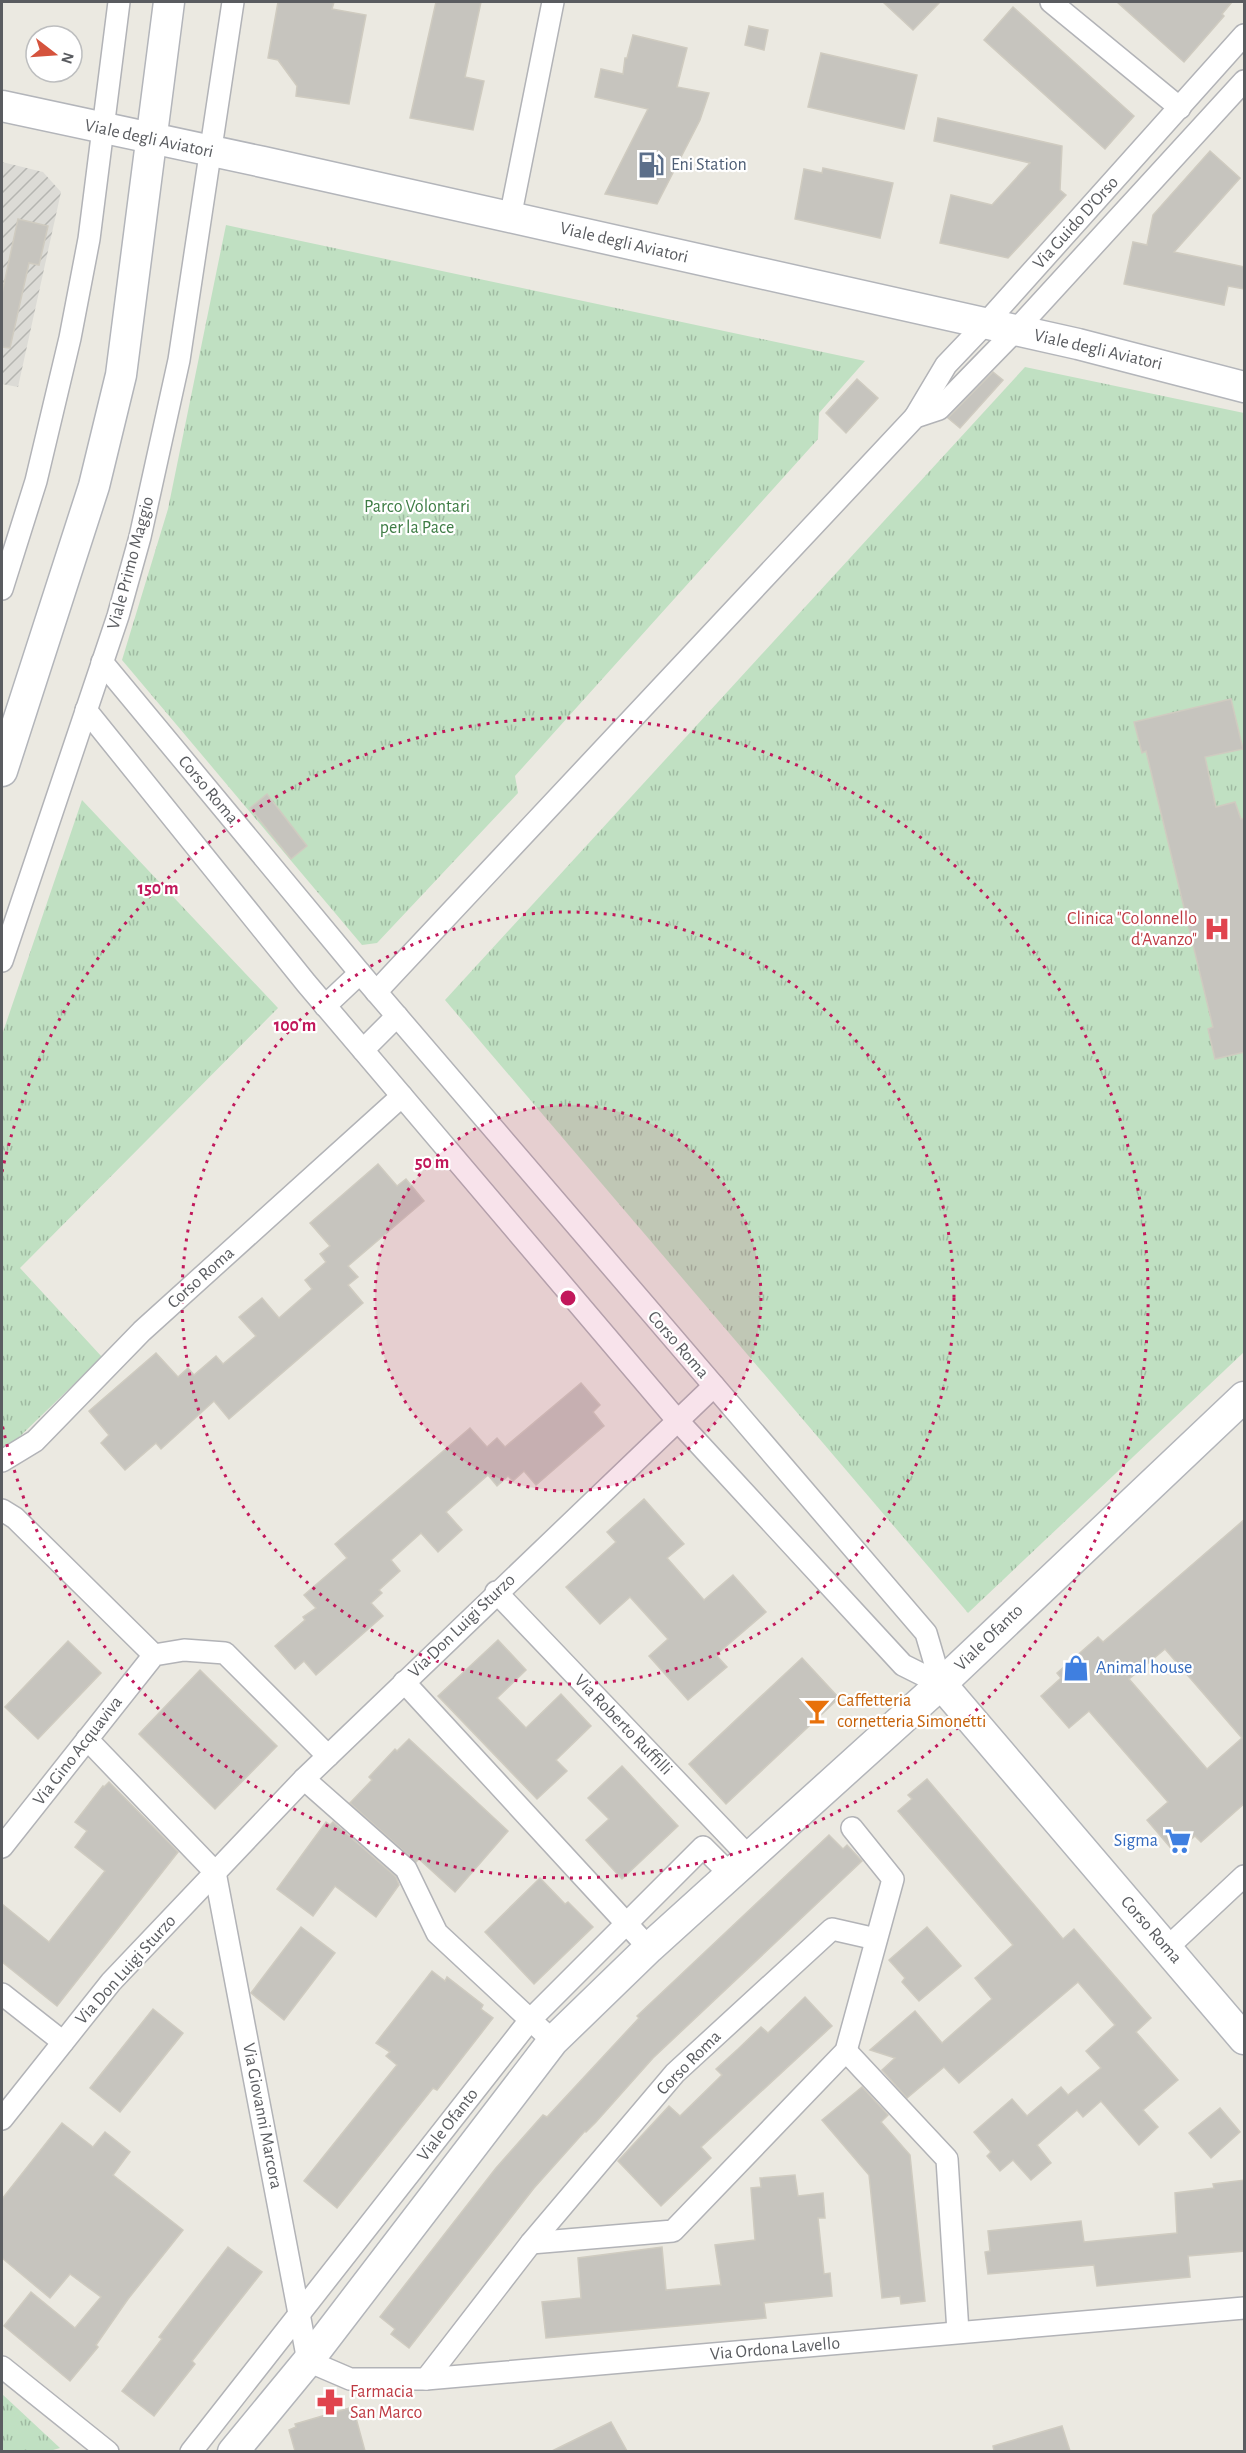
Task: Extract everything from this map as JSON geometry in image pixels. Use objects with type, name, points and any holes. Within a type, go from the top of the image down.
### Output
[{"type":"main road","points":[[2,771],[94,486],[121,375],[169,2]]},
{"type":"main road","name":"Viale degli Aviatori","points":[[2,106],[986,323],[1245,387]]},
{"type":"main road","name":"Viale Ofanto","points":[[233,2451],[308,2361],[553,2041],[649,1948],[941,1684],[1245,1397]]},
{"type":"main road","name":"Corso Roma","points":[[941,1684],[1245,2039]]},
{"type":"street","points":[[2,589],[36,481],[70,338],[89,239],[119,2]]},
{"type":"street","name":"Viale Primo Maggio","points":[[2,961],[118,616],[140,537],[179,360],[233,2]]},
{"type":"street","points":[[510,218],[553,2]]},
{"type":"street","points":[[1051,2],[1180,108]]},
{"type":"street","name":"Via Guido D'Orso","points":[[915,417],[946,365],[1245,35]]},
{"type":"street","name":"Via Guido D'Orso","points":[[915,417],[939,409],[1016,330],[1245,81]]},
{"type":"street","points":[[376,992],[915,417]]},
{"type":"street","name":"Corso Roma","points":[[102,662],[376,992],[926,1633],[941,1684]]},
{"type":"street","name":"Corso Roma","points":[[86,710],[325,1006],[676,1420],[903,1665],[941,1684]]},
{"type":"street","points":[[325,1006],[360,973]]},
{"type":"street","points":[[363,1050],[397,1016]]},
{"type":"street","name":"Corso Roma","points":[[2,1461],[35,1441],[142,1330],[402,1096]]},
{"type":"street","name":"Via Don Luigi Sturzo","points":[[2,2119],[111,1982],[304,1779],[496,1592],[714,1386]]},
{"type":"street","points":[[2,1510],[15,1518],[154,1655],[184,1650],[225,1653],[328,1756]]},
{"type":"street","name":"Via Roberto Ruffilli","points":[[496,1592],[739,1866]]},
{"type":"street","name":"Via Gino Acquaviva","points":[[2,1847],[154,1655]]},
{"type":"street","points":[[404,1682],[649,1948]]},
{"type":"street","points":[[87,1739],[215,1872]]},
{"type":"street","points":[[304,1779],[406,1869],[437,1933],[553,2041]]},
{"type":"street","points":[[531,2243],[673,2231],[846,2050],[893,1879],[852,1828]]},
{"type":"street","name":"Viale Ofanto","points":[[191,2451],[530,2020],[703,1847],[739,1866]]},
{"type":"street","name":"Via Giovanni Marcora","points":[[215,1872],[308,2361]]},
{"type":"street","points":[[1167,1948],[1245,1876]]},
{"type":"street","name":"Corso Roma","points":[[426,2379],[531,2243],[675,2073],[832,1929],[876,1939]]},
{"type":"street","name":"Via Don Luigi Sturzo","points":[[2,1994],[63,2042]]},
{"type":"street","points":[[846,2050],[947,2159],[958,2332]]},
{"type":"street","name":"Via Ordona Lavello","points":[[308,2361],[350,2379],[426,2379],[1245,2308]]},
{"type":"street","points":[[2,2367],[108,2451]]},
{"type":"shaded area","points":[[2,162],[43,172],[61,192],[18,387],[2,384]]},
{"type":"green space","name":"Parco Volontari per la Pace","points":[[226,225],[865,361],[819,413],[818,439],[515,776],[518,793],[377,943],[362,945],[122,660],[168,509]]},
{"type":"green space","points":[[1025,367],[1244,413],[1244,1352],[968,1613],[445,1000]]},
{"type":"green space","points":[[82,800],[278,1008],[20,1268],[102,1357],[13,1443],[2,1447],[2,1035]]},
{"type":"green space","points":[[2,2394],[60,2448],[46,2452],[2,2451]]},
{"type":"building","points":[[278,2],[334,2],[332,9],[366,15],[349,104],[296,96],[297,86],[278,60],[268,58]]},
{"type":"building","points":[[436,2],[481,2],[465,77],[484,81],[473,130],[410,118]]},
{"type":"building","points":[[883,2],[940,2],[913,30]]},
{"type":"building","points":[[1117,2],[1232,2],[1222,14],[1224,16],[1184,62]]},
{"type":"building","points":[[1013,7],[1134,116],[1105,149],[984,40]]},
{"type":"building","points":[[749,26],[768,30],[764,50],[745,45]]},
{"type":"building","points":[[633,35],[687,48],[677,87],[709,93],[700,120],[657,204],[605,194],[648,109],[595,97],[601,69],[623,74],[625,58],[627,58]]},
{"type":"building","points":[[821,53],[917,75],[904,129],[808,107]]},
{"type":"building","points":[[938,118],[1062,146],[1060,190],[1066,195],[1008,258],[940,243],[951,195],[992,205],[1030,163],[934,141]]},
{"type":"building","points":[[1210,151],[1240,178],[1174,252],[1245,267],[1245,289],[1228,286],[1224,305],[1124,284],[1133,242],[1147,245],[1153,215]]},
{"type":"building","points":[[823,168],[893,183],[880,238],[795,219],[804,169],[822,173]]},
{"type":"building","points":[[18,219],[48,226],[39,265],[29,263],[10,348],[2,347],[2,293]]},
{"type":"building","points":[[993,372],[1003,380],[960,428],[948,418]]},
{"type":"building","points":[[857,379],[878,398],[846,433],[826,413]]},
{"type":"building","name":"Clinica \"Colonnello d'Avanzo\"","points":[[1231,699],[1243,749],[1205,757],[1216,807],[1235,802],[1241,819],[1245,818],[1245,1052],[1215,1059],[1208,1029],[1213,1027],[1146,751],[1142,753],[1134,722]]},
{"type":"building","points":[[267,794],[307,846],[291,859],[250,808]]},
{"type":"building","points":[[378,1164],[397,1186],[406,1179],[424,1201],[348,1266],[358,1277],[348,1285],[363,1303],[229,1419],[214,1401],[161,1449],[156,1443],[125,1470],[101,1443],[109,1435],[89,1411],[156,1353],[178,1377],[188,1368],[194,1375],[216,1356],[223,1364],[256,1336],[239,1317],[262,1298],[279,1318],[312,1289],[305,1280],[326,1262],[320,1254],[330,1246],[310,1223]]},
{"type":"building","points":[[581,1383],[600,1405],[593,1412],[604,1426],[536,1485],[524,1471],[513,1481],[508,1476],[497,1486],[488,1475],[446,1512],[462,1530],[438,1552],[421,1533],[391,1560],[400,1571],[379,1590],[382,1593],[371,1603],[383,1616],[316,1675],[304,1661],[295,1669],[275,1646],[305,1620],[303,1617],[316,1608],[304,1595],[347,1558],[335,1544],[470,1428],[487,1447],[497,1438],[505,1447]]},
{"type":"building","points":[[644,1499],[684,1544],[667,1558],[704,1600],[733,1575],[766,1612],[716,1655],[727,1667],[688,1700],[649,1656],[668,1639],[630,1597],[600,1624],[566,1587],[616,1542],[607,1532]]},
{"type":"building","points":[[1245,1519],[1245,1803],[1201,1842],[1195,1836],[1175,1853],[1147,1820],[1168,1802],[1089,1711],[1069,1728],[1041,1696],[1061,1678],[1057,1673],[1098,1637],[1103,1642]],"holes":[[[1165,1649],[1242,1738],[1207,1769],[1129,1679]]]},
{"type":"building","points":[[498,1640],[526,1670],[497,1698],[526,1728],[561,1694],[591,1726],[556,1760],[567,1771],[537,1799],[438,1696]]},
{"type":"building","points":[[68,1641],[101,1673],[38,1739],[5,1707]]},
{"type":"building","points":[[802,1658],[839,1698],[726,1804],[689,1764]]},
{"type":"building","points":[[200,1670],[277,1746],[215,1809],[139,1734]]},
{"type":"building","points":[[409,1739],[508,1831],[455,1892],[419,1859],[416,1862],[350,1803],[372,1780],[369,1777],[395,1749],[397,1751]]},
{"type":"building","points":[[622,1766],[678,1826],[622,1879],[586,1840],[609,1819],[588,1798]]},
{"type":"building","points":[[927,1779],[1063,1939],[1074,1929],[1151,2018],[1136,2032],[1178,2080],[1143,2110],[1158,2127],[1139,2145],[1101,2101],[1083,2117],[1077,2110],[1037,2145],[1051,2163],[1031,2180],[1013,2160],[1000,2171],[987,2156],[991,2152],[974,2132],[1012,2099],[1027,2116],[1061,2087],[1068,2095],[1101,2068],[1086,2051],[1115,2025],[1078,1982],[959,2083],[944,2067],[907,2098],[882,2070],[895,2058],[870,2050],[915,2011],[942,2043],[992,1999],[975,1978],[1013,1945],[898,1811],[912,1799],[908,1795]]},
{"type":"building","points":[[109,1782],[178,1852],[57,2006],[2,1962],[2,1904],[49,1942],[105,1871],[75,1847],[87,1831],[75,1822],[103,1786]]},
{"type":"building","points":[[326,1822],[330,1825],[333,1822],[396,1877],[399,1885],[376,1917],[335,1886],[313,1916],[277,1889]]},
{"type":"building","points":[[829,1835],[843,1849],[847,1845],[862,1861],[653,2058],[596,2122],[585,2131],[534,2188],[409,2348],[391,2334],[395,2329],[380,2317],[496,2168],[543,2115],[547,2117],[639,2018],[637,2016]]},
{"type":"building","points":[[540,1878],[565,1904],[568,1902],[593,1927],[534,1984],[485,1932]]},
{"type":"building","points":[[301,1927],[335,1953],[284,2020],[251,1993]]},
{"type":"building","points":[[927,1927],[961,1966],[919,2001],[902,1982],[905,1978],[889,1960]]},
{"type":"building","points":[[432,1971],[445,1981],[447,1977],[483,2005],[481,2009],[493,2018],[437,2090],[433,2088],[337,2208],[304,2181],[397,2065],[386,2056],[390,2052],[376,2043]]},
{"type":"building","points":[[805,1997],[832,2026],[701,2147],[711,2158],[661,2206],[618,2161],[669,2106],[680,2116],[722,2075],[716,2069],[761,2027],[768,2033]]},
{"type":"building","points":[[153,2009],[183,2033],[120,2112],[90,2088]]},
{"type":"building","points":[[862,2087],[888,2115],[881,2122],[910,2155],[925,2301],[901,2304],[900,2296],[882,2298],[869,2175],[822,2120]]},
{"type":"building","points":[[1220,2108],[1240,2132],[1211,2158],[1189,2133]]},
{"type":"building","points":[[62,2123],[93,2147],[105,2132],[130,2152],[113,2175],[183,2230],[128,2299],[96,2345],[98,2347],[70,2381],[4,2326],[31,2292],[75,2328],[101,2297],[70,2274],[50,2298],[2,2258],[2,2199]]},
{"type":"building","points":[[795,2175],[798,2196],[823,2193],[825,2218],[818,2218],[824,2274],[830,2273],[832,2296],[764,2303],[766,2318],[546,2338],[542,2302],[581,2298],[578,2258],[662,2247],[666,2290],[721,2285],[715,2245],[755,2240],[751,2188],[761,2187],[760,2178]]},
{"type":"building","points":[[1245,2180],[1245,2251],[1188,2256],[1190,2277],[1097,2286],[1094,2265],[988,2274],[985,2252],[990,2251],[988,2231],[1081,2221],[1084,2242],[1177,2233],[1175,2193],[1214,2188],[1213,2184]]},
{"type":"building","points":[[228,2247],[262,2272],[192,2361],[195,2364],[154,2416],[122,2391],[162,2339],[159,2337]]},
{"type":"building","points":[[353,2407],[365,2451],[295,2451],[289,2430],[296,2427],[295,2424]]},
{"type":"building","points":[[611,2422],[627,2451],[552,2451]]},
{"type":"building","points":[[1062,2426],[1070,2451],[994,2451],[993,2446]]},
{"type":"place","name":"Eni Station","points":[[651,165]]},
{"type":"place","name":"Clinica \"Colonnello d'Avanzo\"","points":[[1217,929]]},
{"type":"place","name":"Animal house","points":[[1076,1668]]},
{"type":"place","name":"Caffetteria cornetteria Simonetti","points":[[817,1711]]},
{"type":"place","name":"Sigma","points":[[1178,1841]]},
{"type":"place","name":"Farmacia San Marco","points":[[330,2402]]}]
